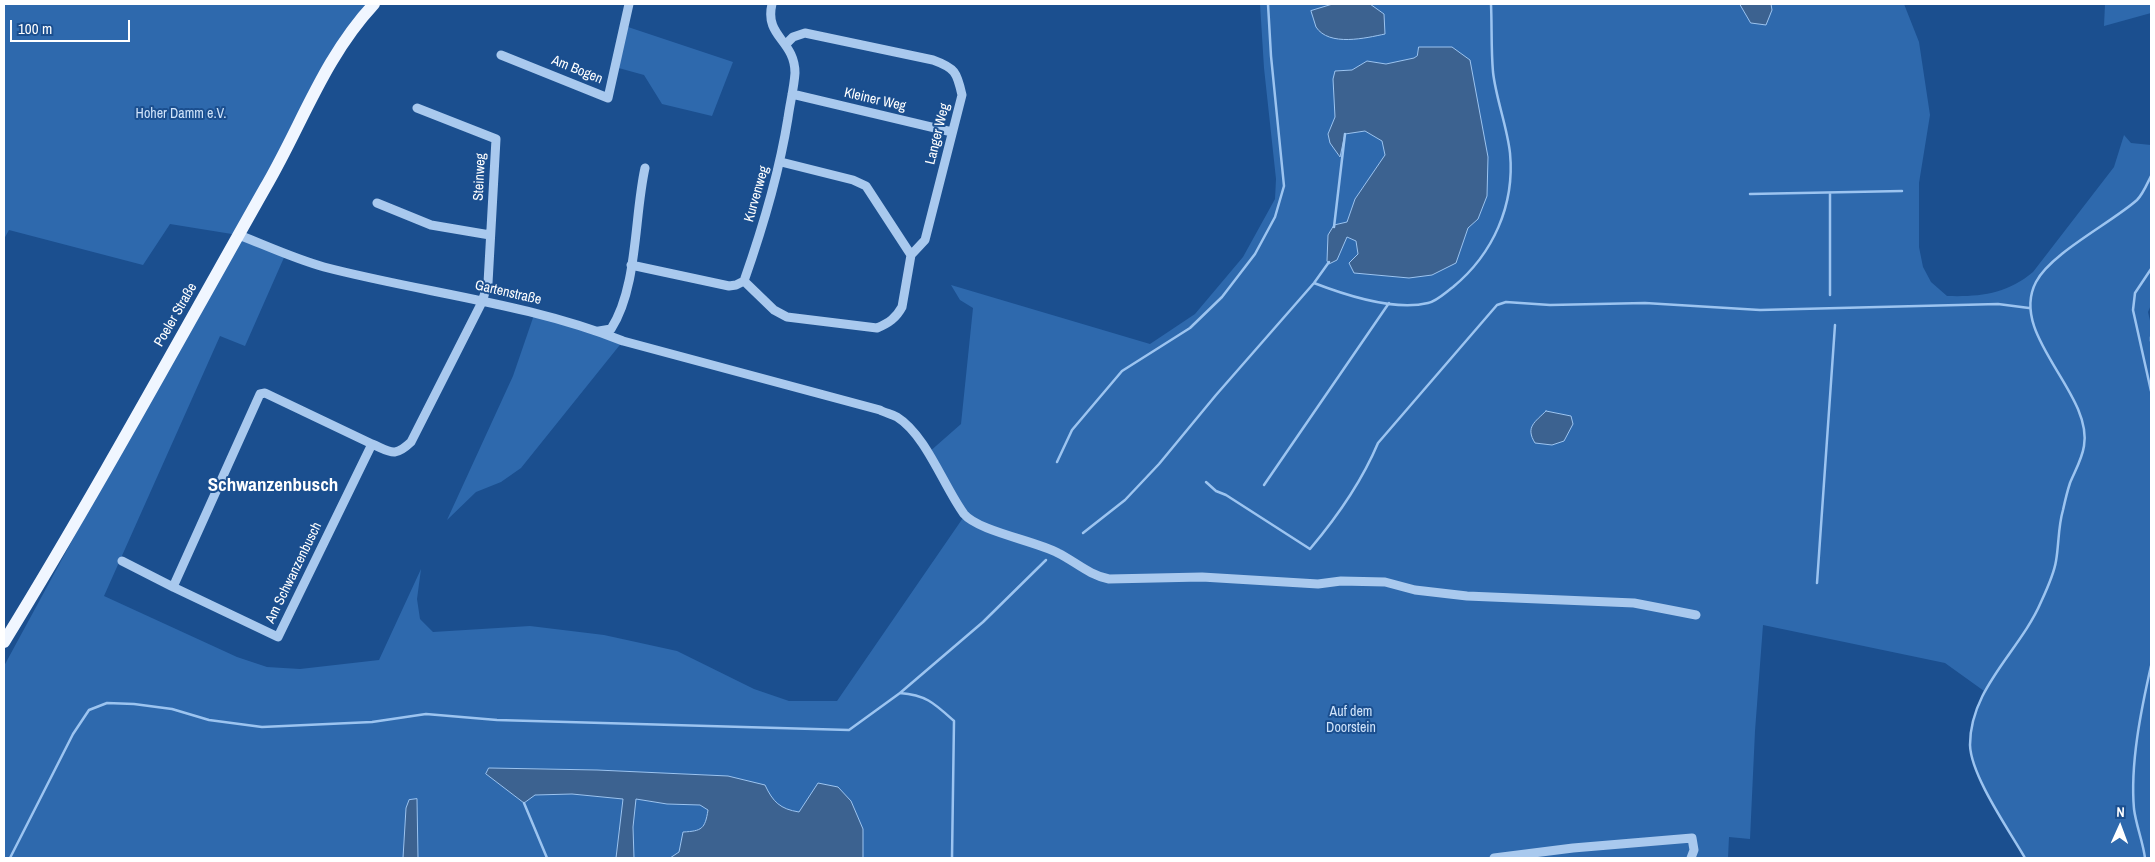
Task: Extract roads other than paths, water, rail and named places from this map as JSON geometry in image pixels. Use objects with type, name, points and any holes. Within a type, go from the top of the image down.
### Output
[{"type":"main road","name":"Poeler Straße","points":[[4,642],[70,534],[239,235],[272,176],[334,54],[358,21],[374,4]]},
{"type":"street","name":"Am Bogen","points":[[501,55],[608,98],[628,4]]},
{"type":"street","name":"Kurvenweg","points":[[744,280],[781,162],[795,72],[791,52],[776,34],[769,17],[772,4]]},
{"type":"street","name":"Langer Weg","points":[[786,44],[793,37],[805,33],[933,60],[947,65],[955,72],[962,95],[926,240],[911,255]]},
{"type":"street","name":"Kleiner Weg","points":[[792,94],[952,132]]},
{"type":"street","name":"Steinweg","points":[[417,108],[496,139],[488,284],[482,302]]},
{"type":"street","points":[[631,265],[729,286],[736,285],[744,280],[774,310],[787,317],[877,328],[889,323],[898,315],[902,307],[911,255],[866,186],[853,180],[781,162]]},
{"type":"street","points":[[598,331],[612,329],[621,314],[631,265],[645,168]]},
{"type":"street","points":[[377,203],[431,225],[490,235]]},
{"type":"street","name":"Gartenstraße","points":[[239,235],[324,267],[535,312],[598,331],[623,341],[880,410],[898,418],[912,431],[928,453],[965,515],[975,523],[1043,546],[1096,576],[1109,579],[1202,577],[1318,584],[1341,581],[1386,582],[1415,590],[1468,596],[1634,603],[1696,615]]},
{"type":"street","points":[[173,587],[260,394],[265,393],[372,444],[392,452],[401,451],[411,442],[482,302]]},
{"type":"street","name":"Am Schwanzenbusch","points":[[122,561],[278,637],[372,444]]},
{"type":"street","points":[[1494,858],[1573,848],[1692,838],[1694,850],[1691,858]]},
{"type":"waterway","points":[[1057,462],[1072,430],[1122,371],[1190,328],[1222,297],[1255,254],[1275,217],[1284,186],[1271,56],[1268,4]]},
{"type":"waterway","points":[[1314,283],[1370,301],[1401,305],[1428,303],[1441,296],[1467,274],[1490,244],[1505,210],[1511,172],[1509,143],[1493,72],[1491,4]]},
{"type":"waterway","points":[[1334,227],[1345,134]]},
{"type":"waterway","points":[[2025,858],[1984,787],[1972,758],[1970,745],[1972,724],[1978,706],[1998,670],[2032,620],[2050,582],[2056,561],[2060,523],[2066,497],[2084,446],[2083,426],[2076,405],[2041,343],[2033,323],[2030,302],[2036,282],[2054,260],[2137,200],[2151,176]]},
{"type":"waterway","points":[[1750,194],[1902,191]]},
{"type":"waterway","points":[[1830,194],[1830,295]]},
{"type":"waterway","points":[[1083,533],[1125,500],[1159,464],[1216,395],[1314,283],[1329,262]]},
{"type":"waterway","points":[[2151,269],[2135,293],[2133,310],[2151,391]]},
{"type":"waterway","points":[[1206,482],[1216,491],[1226,495],[1310,549],[1348,498],[1378,443],[1497,305],[1506,302],[1550,305],[1645,303],[1760,310],[1998,304],[2029,308]]},
{"type":"waterway","points":[[1264,485],[1389,303]]},
{"type":"waterway","points":[[1817,583],[1835,325]]},
{"type":"waterway","points":[[10,858],[73,734],[89,710],[107,703],[172,709],[209,720],[262,727],[372,722],[426,714],[497,720],[849,730],[900,693],[983,622],[1046,560]]},
{"type":"waterway","points":[[2145,858],[2136,821],[2133,792],[2140,719],[2151,666]]},
{"type":"waterway","points":[[900,693],[917,696],[929,701],[954,721],[952,858]]},
{"type":"waterway","points":[[524,803],[547,858]]},
{"type":"district","name":"Schwanzenbusch","points":[[273,486]]},
{"type":"park label","name":"Hoher Damm e.V.","points":[[181,114]]},
{"type":"park label","name":"Auf dem Doorstein","points":[[1351,720]]}]
